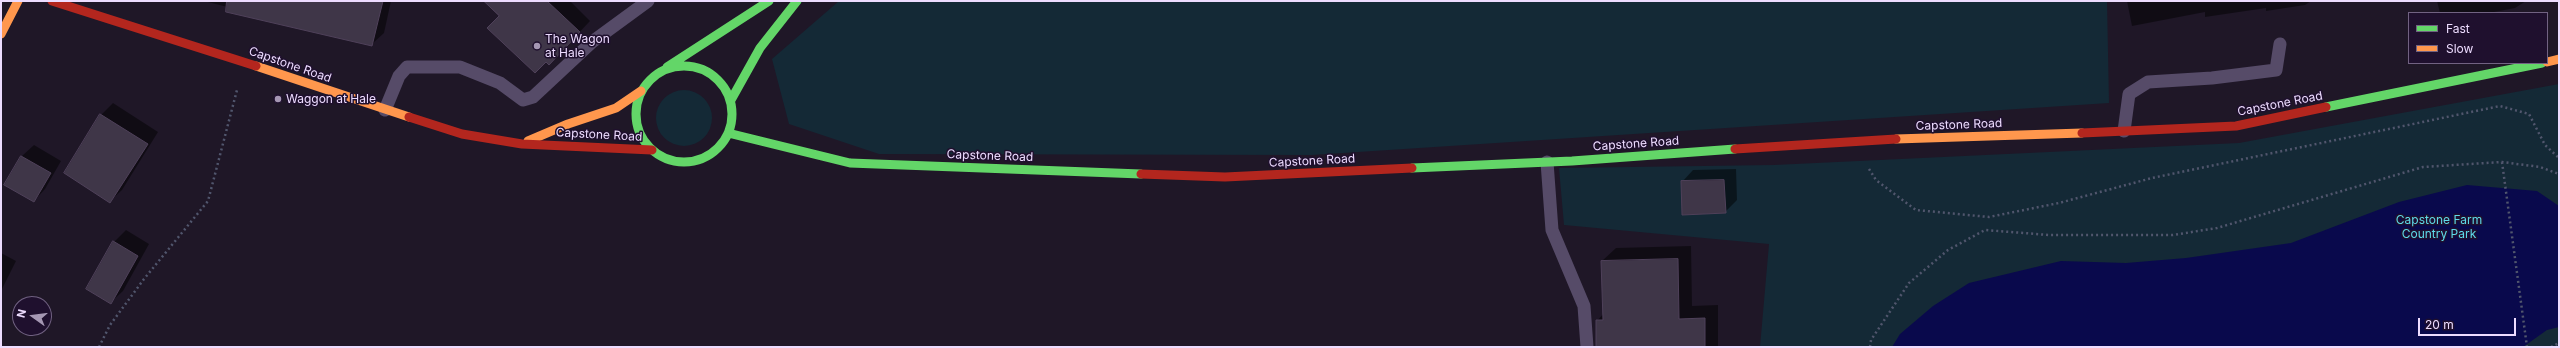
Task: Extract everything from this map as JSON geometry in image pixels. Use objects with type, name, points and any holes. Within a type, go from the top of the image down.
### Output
[{"type":"street","points":[[1,34],[18,1]]},
{"type":"street","name":"Capstone Road","points":[[52,1],[245,62],[385,110],[462,134],[522,144],[652,150]]},
{"type":"street","points":[[665,69],[681,65],[697,67],[712,74],[724,85],[731,100],[732,117],[728,133],[721,146],[709,155],[694,161],[680,162],[665,158],[652,150],[642,138],[637,124],[636,107],[641,91],[651,78],[769,1]]},
{"type":"street","points":[[731,100],[747,66],[771,31],[798,1]]},
{"type":"street","points":[[2548,62],[2559,59]]},
{"type":"street","name":"Capstone Road","points":[[728,133],[850,163],[1225,177],[1548,162],[1850,141],[2236,126],[2537,64]]},
{"type":"street","name":"Capstone Road","points":[[522,144],[569,123],[619,108],[631,102],[641,91]]},
{"type":"lane","points":[[385,110],[399,76],[407,68],[460,67],[500,82],[523,100],[533,97],[592,42],[648,1]]},
{"type":"lane","points":[[2124,131],[2129,94],[2148,82],[2212,78],[2276,70],[2280,44]]},
{"type":"lane","points":[[1548,162],[1552,230],[1584,306],[1587,347]]},
{"type":"path","points":[[99,347],[110,325],[144,279],[208,201],[222,142],[245,62]]},
{"type":"path","points":[[1850,141],[1876,180],[1916,210],[1989,217],[2059,203],[2152,178],[2500,106],[2529,114],[2545,144],[2559,158]]},
{"type":"path","points":[[1870,347],[1872,340],[1909,283],[1948,250],[1985,230],[2048,235],[2173,235],[2217,228],[2423,167],[2502,162],[2540,167],[2559,174]]},
{"type":"path","points":[[2502,162],[2527,347]]},
{"type":"path","points":[[2551,347],[2559,343]]},
{"type":"green space","points":[[839,1],[2107,1],[2109,103],[1312,155],[879,154],[789,124],[772,59]]},
{"type":"green space","name":"Capstone Farm Country Park","points":[[2559,84],[2559,347],[1760,347],[1769,244],[1564,225],[1559,168],[1774,165],[2239,143]],"holes":[[[1724,180],[1725,213],[1682,215],[1681,181]]]},
{"type":"green space","points":[[679,90],[689,90],[704,98],[710,107],[712,118],[710,129],[704,138],[689,146],[679,146],[668,141],[661,134],[656,123],[656,113],[661,102],[668,95]]},
{"type":"shaded area","points":[[2467,185],[2537,191],[2559,206],[2559,327],[2547,330],[2523,347],[1892,347],[1900,334],[1933,306],[1969,283],[2061,261],[2126,263],[2186,258],[2291,243],[2399,202]]},
{"type":"building","points":[[227,1],[383,1],[372,46],[226,12]]},
{"type":"building","name":"The Wagon at Hale","points":[[484,1],[547,1],[580,32],[549,65],[546,62],[535,73],[487,28],[499,16]]},
{"type":"building","points":[[100,114],[148,144],[110,203],[64,173]]},
{"type":"building","points":[[21,156],[51,173],[34,202],[4,185]]},
{"type":"building","points":[[1724,180],[1726,213],[1682,215],[1681,181]]},
{"type":"building","points":[[113,241],[138,256],[111,304],[86,289]]},
{"type":"building","points":[[1678,259],[1679,319],[1705,318],[1705,347],[1596,347],[1596,320],[1603,320],[1601,261]]},
{"type":"traffic: fast","points":[[667,67],[769,1]]},
{"type":"traffic: fast","points":[[731,100],[760,48],[797,1]]},
{"type":"traffic: fast","points":[[2326,107],[2537,64]]},
{"type":"traffic: fast","points":[[684,66],[702,70],[711,74],[718,80],[724,87],[728,96],[732,114],[728,132],[724,141],[718,148],[711,154],[702,158],[684,162],[666,158],[657,154],[650,148],[644,141],[640,132],[636,114],[640,96],[644,87],[650,80],[657,74],[666,70],[684,66]]},
{"type":"traffic: fast","points":[[728,133],[850,163],[1141,174]]},
{"type":"traffic: fast","points":[[1412,168],[1572,161],[1735,149]]},
{"type":"traffic: slow","points":[[1,34],[18,1]]},
{"type":"traffic: slow","points":[[2548,62],[2559,59]]},
{"type":"traffic: slow","points":[[256,66],[409,117]]},
{"type":"traffic: slow","points":[[528,141],[568,124],[616,108],[641,91]]},
{"type":"traffic: slow","points":[[1896,139],[2082,133]]},
{"type":"traffic: jam","points":[[52,1],[256,66]]},
{"type":"traffic: jam","points":[[2082,133],[2236,126],[2326,107]]},
{"type":"traffic: jam","points":[[409,117],[462,134],[522,144],[652,150]]},
{"type":"traffic: jam","points":[[1735,149],[1896,139]]},
{"type":"traffic: jam","points":[[1141,174],[1225,177],[1412,168]]},
{"type":"place","name":"The Wagon at Hale","points":[[537,46]]},
{"type":"place","name":"Waggon at Hale","points":[[278,99]]}]
